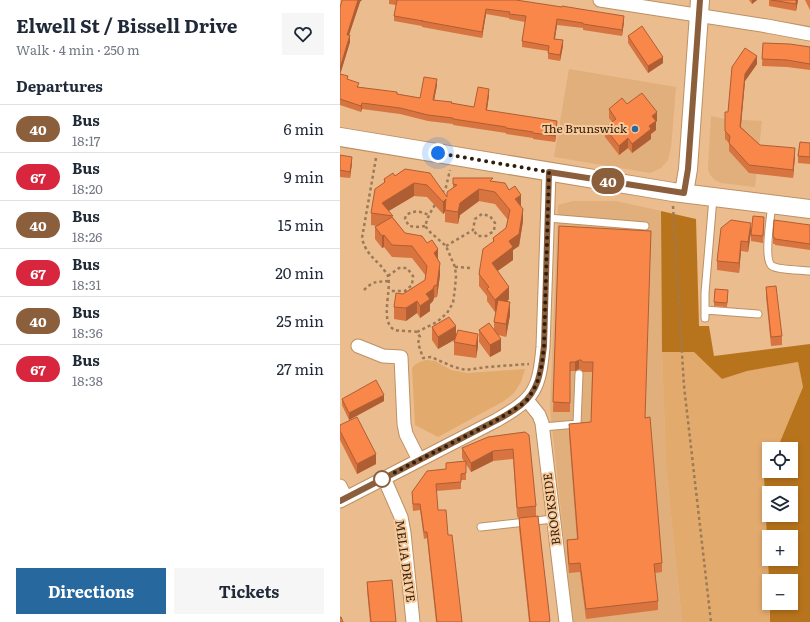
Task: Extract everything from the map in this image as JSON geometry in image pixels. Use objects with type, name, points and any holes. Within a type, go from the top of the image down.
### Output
[{"type":"street","points":[[600,0],[700,8],[767,26],[810,34]]},
{"type":"street","points":[[678,193],[688,169],[700,8]]},
{"type":"street","points":[[340,137],[678,193],[810,209]]},
{"type":"street","points":[[340,486],[343,499],[497,420],[520,406],[527,400],[533,391],[537,383],[542,364],[544,346],[549,172]]},
{"type":"street","points":[[358,346],[383,356],[401,357],[404,424],[406,434],[419,460]]},
{"type":"street","name":"BROOKSIDE","points":[[527,400],[535,408],[539,415],[542,427],[566,622]]},
{"type":"street","name":"MELIA DRIVE","points":[[384,478],[401,518],[414,622]]},
{"type":"lane","points":[[704,318],[704,293],[713,197]]},
{"type":"lane","points":[[772,204],[767,243],[769,264],[780,268],[809,271]]},
{"type":"lane","points":[[548,218],[645,226]]},
{"type":"lane","points":[[704,310],[758,314]]},
{"type":"lane","points":[[542,427],[577,424],[579,374]]},
{"type":"lane","points":[[481,527],[553,519]]},
{"type":"path","points":[[379,143],[362,238],[367,251],[383,268],[388,276],[389,291],[387,318],[390,325],[395,330],[417,332],[436,322],[447,313],[453,303],[456,276],[455,267],[446,246],[425,226]]},
{"type":"path","points":[[425,226],[429,215],[446,187],[453,155]]},
{"type":"path","points":[[678,193],[684,386],[712,622]]},
{"type":"path","points":[[425,226],[409,226],[405,219],[406,215],[413,212],[422,212],[429,215]]},
{"type":"path","points":[[446,246],[473,230],[475,219],[482,214],[490,216],[495,223],[494,231],[486,236],[478,236],[473,230]]},
{"type":"path","points":[[455,267],[471,268]]},
{"type":"path","points":[[388,276],[399,268],[407,268],[413,276],[412,285],[405,291],[389,291]]},
{"type":"path","points":[[364,290],[370,284],[375,282],[388,281]]},
{"type":"path","points":[[417,332],[420,337],[418,343],[423,358],[431,357],[454,367],[466,370],[487,366],[542,364]]},
{"type":"shaded area","points":[[569,69],[676,87],[671,148],[668,160],[661,168],[650,173],[554,157]]},
{"type":"shaded area","points":[[711,116],[725,119],[762,121],[755,187],[721,183],[710,175],[708,169]]},
{"type":"shaded area","points":[[573,201],[616,201],[661,211],[662,352],[666,465],[682,622],[573,622],[550,409],[558,205]]},
{"type":"shaded area","points":[[661,211],[696,219],[699,326],[709,326],[714,356],[810,344],[810,622],[770,622],[770,610],[798,610],[798,574],[769,574],[768,566],[798,566],[798,530],[767,530],[766,522],[798,522],[798,486],[764,486],[764,478],[798,478],[798,442],[780,442],[803,387],[798,362],[747,371],[722,379],[694,352],[662,352]]},
{"type":"shaded area","points":[[662,352],[694,352],[722,379],[747,371],[798,362],[803,387],[780,442],[762,442],[762,478],[764,478],[764,486],[762,486],[762,522],[766,522],[767,530],[762,530],[762,566],[768,566],[769,574],[762,574],[762,610],[771,610],[770,622],[682,622],[666,465]]},
{"type":"shaded area","points":[[426,360],[435,361],[451,370],[467,373],[525,369],[521,382],[514,393],[504,401],[438,437],[415,425],[412,368],[418,363]]},
{"type":"building","points":[[342,0],[358,0],[347,35],[350,35],[340,68],[340,8]]},
{"type":"building","points":[[397,0],[516,0],[624,16],[622,30],[557,19],[554,39],[563,40],[560,55],[548,53],[549,46],[522,41],[526,16],[486,9],[482,32],[394,16]]},
{"type":"building","points":[[771,0],[796,0],[796,4]]},
{"type":"building","points":[[642,26],[663,57],[648,66],[628,36]]},
{"type":"building","points":[[763,43],[790,44],[810,47],[810,64],[787,60],[762,59]]},
{"type":"building","points":[[745,48],[757,56],[745,74],[740,127],[760,145],[795,148],[793,170],[749,165],[729,143],[730,136],[725,131],[725,112],[728,112],[732,67]]},
{"type":"building","points":[[340,74],[348,76],[347,79],[359,83],[357,87],[397,92],[397,94],[420,98],[424,77],[437,79],[433,100],[452,102],[451,103],[474,107],[478,87],[489,89],[486,110],[557,121],[555,136],[428,115],[400,108],[362,103],[361,106],[340,99]]},
{"type":"building","name":"The Brunswick","points":[[642,93],[657,112],[652,116],[656,121],[649,126],[651,129],[632,144],[628,138],[619,146],[605,128],[616,119],[609,109],[622,98],[627,104]]},
{"type":"building","points":[[800,142],[810,143],[810,157],[798,156]]},
{"type":"building","points":[[340,155],[352,157],[350,172],[340,170]]},
{"type":"building","points":[[405,169],[430,173],[447,197],[447,192],[457,185],[453,184],[453,178],[493,178],[490,181],[505,183],[509,190],[515,186],[521,195],[515,199],[523,209],[519,234],[509,241],[513,247],[492,263],[509,287],[495,300],[487,289],[489,287],[479,274],[483,249],[494,241],[493,238],[506,228],[510,210],[495,192],[479,189],[460,203],[458,212],[445,210],[446,199],[443,202],[427,185],[414,183],[382,203],[393,216],[371,213],[375,189],[385,182],[384,179],[393,173],[395,176]]},
{"type":"building","points":[[753,216],[764,217],[763,236],[751,235]]},
{"type":"building","points":[[392,217],[405,233],[422,236],[427,243],[432,240],[438,249],[434,253],[440,263],[437,285],[426,294],[430,299],[420,306],[417,301],[406,308],[394,307],[396,293],[403,294],[425,280],[427,266],[412,246],[392,245],[375,227]]},
{"type":"building","points":[[731,220],[751,223],[748,242],[741,241],[739,263],[717,261],[721,228]]},
{"type":"building","points":[[774,220],[810,225],[810,244],[775,239],[773,237]]},
{"type":"building","points":[[559,226],[651,231],[645,418],[650,417],[662,563],[654,564],[658,601],[586,609],[580,563],[569,564],[567,540],[578,539],[569,424],[591,422],[593,362],[583,362],[579,360],[570,362],[570,403],[553,402]]},
{"type":"building","points":[[776,286],[782,336],[771,337],[766,287]]},
{"type":"building","points":[[715,289],[728,290],[727,303],[714,302]]},
{"type":"building","points":[[498,300],[510,302],[506,324],[494,322]]},
{"type":"building","points":[[449,317],[456,326],[438,337],[432,327]]},
{"type":"building","points":[[489,323],[501,339],[490,345],[479,330]]},
{"type":"building","points":[[458,330],[478,334],[476,346],[454,342]]},
{"type":"building","points":[[376,380],[384,395],[349,413],[342,399]]},
{"type":"building","points":[[357,417],[376,454],[357,464],[340,431],[340,425]]},
{"type":"building","points":[[525,432],[529,435],[536,506],[518,508],[513,449],[493,451],[471,463],[462,448],[488,437]]},
{"type":"building","points":[[466,461],[466,473],[461,474],[461,482],[436,484],[438,510],[446,510],[448,535],[452,535],[462,622],[437,622],[427,532],[424,532],[420,504],[413,504],[412,492],[427,471],[446,469],[446,463]]},
{"type":"building","points":[[538,516],[549,622],[530,622],[519,518]]},
{"type":"building","points":[[392,580],[396,622],[371,622],[367,582]]},
{"type":"bus line","name":"40","points":[[340,501],[497,420],[520,406],[527,400],[533,391],[540,374],[544,346],[549,172],[684,193],[688,169],[700,0]]},
{"type":"place","name":"The Brunswick","points":[[635,129]]},
{"type":"route","points":[[382,479],[497,420],[520,406],[527,400],[533,391],[540,374],[542,364],[544,346],[549,172],[438,153]]}]
